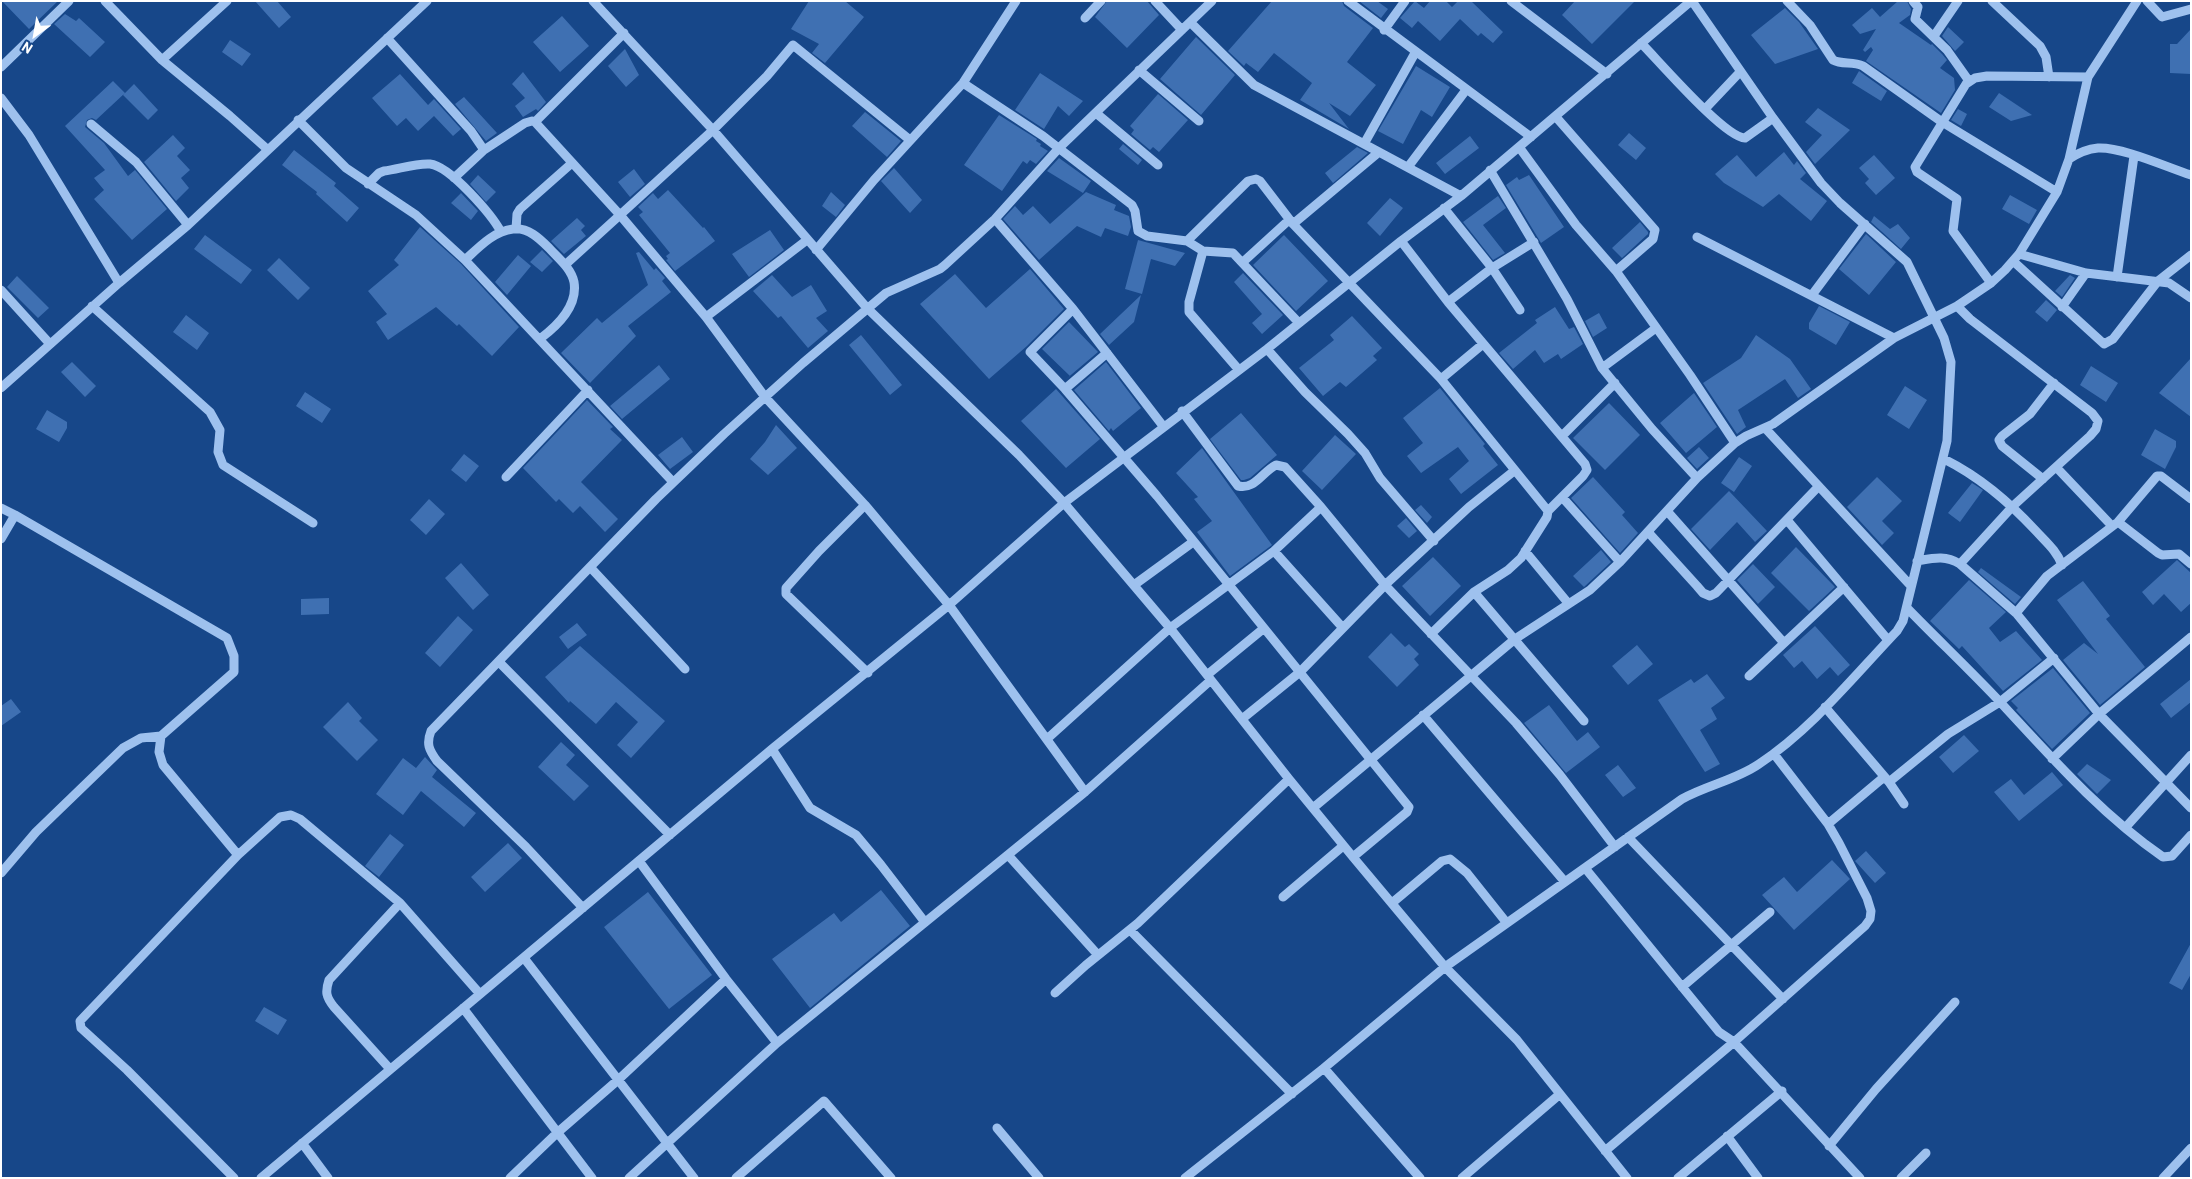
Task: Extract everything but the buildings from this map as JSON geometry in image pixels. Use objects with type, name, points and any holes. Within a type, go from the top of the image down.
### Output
[{"type":"street","points":[[1,67],[69,1]]},
{"type":"street","points":[[105,1],[162,60],[267,149]]},
{"type":"street","points":[[162,60],[227,1]]},
{"type":"street","points":[[1,388],[92,306],[188,225],[427,1]]},
{"type":"street","points":[[593,1],[713,130],[867,308],[1019,455],[1064,503],[1170,628],[1352,857],[1446,967],[1517,1040],[1627,1178]]},
{"type":"street","points":[[816,250],[874,180],[963,83],[1016,1]]},
{"type":"street","points":[[1085,18],[1101,1]]},
{"type":"street","points":[[1155,1],[1182,30]]},
{"type":"street","points":[[584,908],[437,761],[429,750],[428,740],[431,731],[673,482],[765,397],[867,308],[892,289],[940,269],[995,219],[1059,148],[1212,1]]},
{"type":"street","points":[[1348,1],[1384,30],[1531,137]]},
{"type":"street","points":[[1384,30],[1405,1]]},
{"type":"street","points":[[1511,1],[1607,74]]},
{"type":"street","points":[[261,1178],[772,749],[868,673],[949,605],[1064,503],[1163,426],[1267,349],[1400,242],[1461,196],[1691,1],[1821,183],[1906,262],[1932,318],[1944,338],[1951,362],[1949,424],[1944,459],[1917,561],[1907,608],[1900,626],[1825,707],[1774,754],[1740,775],[1691,794],[1506,922],[1446,967],[1292,1094],[1187,1177]]},
{"type":"street","points":[[1787,1],[1810,26],[1833,60],[1838,62],[1857,62],[1942,122],[2057,192]]},
{"type":"street","points":[[1913,1],[1918,8],[1915,20],[1934,36],[1969,81]]},
{"type":"street","points":[[1934,36],[1958,1]]},
{"type":"street","points":[[1992,1],[2040,46],[2046,57],[2049,77]]},
{"type":"street","points":[[1313,808],[1515,639],[1590,590],[1620,562],[1697,478],[1734,443],[1765,428],[1894,338],[1957,306],[1991,283],[2016,258],[2057,192],[2069,159],[2088,77],[2137,1]]},
{"type":"street","points":[[2147,1],[2162,17],[2191,9]]},
{"type":"street","points":[[1191,23],[1254,85],[1461,196]]},
{"type":"street","points":[[535,122],[624,33]]},
{"type":"street","points":[[387,38],[471,131],[484,150]]},
{"type":"street","points":[[1641,43],[1704,109],[1735,135],[1745,138],[1773,118]]},
{"type":"street","points":[[564,265],[713,130],[767,76],[793,45],[910,140]]},
{"type":"street","points":[[1364,144],[1415,52]]},
{"type":"street","points":[[1139,70],[1200,121]]},
{"type":"street","points":[[1704,109],[1740,72]]},
{"type":"street","points":[[1991,283],[1953,231],[1957,199],[1917,172],[1915,167],[1969,81],[1987,76],[2088,77]]},
{"type":"street","points":[[963,83],[1006,110],[1059,148],[1132,205],[1135,211],[1138,231],[1147,236],[1187,241],[1203,251],[1229,252],[1243,262],[1300,323]]},
{"type":"street","points":[[1408,168],[1466,90]]},
{"type":"street","points":[[1,98],[28,135],[119,283]]},
{"type":"street","points":[[1096,113],[1158,165]]},
{"type":"street","points":[[1556,117],[1655,230],[1653,239],[1616,271]]},
{"type":"street","points":[[298,120],[346,168],[416,215],[466,260],[541,338],[673,482]]},
{"type":"street","points":[[454,178],[484,150],[525,123],[535,122],[620,215],[706,317],[765,397],[865,505],[949,605],[1085,792]]},
{"type":"street","points":[[91,124],[136,162],[188,225]]},
{"type":"street","points":[[1519,147],[1576,225],[1616,271],[1734,443]]},
{"type":"street","points":[[2069,159],[2080,152],[2100,148],[2134,156],[2191,175]]},
{"type":"street","points":[[1243,262],[1379,152]]},
{"type":"street","points":[[2117,277],[2134,156]]},
{"type":"street","points":[[516,229],[517,214],[520,209],[572,163]]},
{"type":"street","points":[[368,184],[379,173],[384,171],[424,164],[439,167],[454,178],[490,214],[501,232]]},
{"type":"street","points":[[1490,170],[1567,299],[1602,368],[1652,429],[1697,478]]},
{"type":"street","points":[[1187,241],[1248,180],[1252,179],[1263,184],[1291,222],[1348,284],[1441,379],[1548,512]]},
{"type":"street","points":[[1444,208],[1492,268],[1520,310]]},
{"type":"street","points":[[995,219],[1073,309],[1163,426]]},
{"type":"street","points":[[1812,295],[1865,224]]},
{"type":"street","points":[[466,260],[501,232],[516,229],[532,234],[541,240],[564,265],[574,281],[570,305],[558,323],[541,338]]},
{"type":"street","points":[[1697,237],[1894,338]]},
{"type":"street","points":[[706,317],[807,240]]},
{"type":"street","points":[[1400,242],[1483,344],[1562,436],[1587,470],[1548,512],[1547,517],[1525,551],[1508,570],[1474,592],[1431,634]]},
{"type":"street","points":[[1448,302],[1492,268],[1534,242]]},
{"type":"street","points":[[1203,251],[1189,302],[1189,312],[1239,370]]},
{"type":"street","points":[[2016,258],[2062,307],[2100,342],[2107,344],[2158,281],[2191,255]]},
{"type":"street","points":[[2016,258],[2086,273],[2158,281],[2174,285],[2191,298]]},
{"type":"street","points":[[2062,307],[2086,273]]},
{"type":"street","points":[[1,290],[50,344]]},
{"type":"street","points":[[92,306],[210,412],[220,430],[218,452],[223,464],[313,523]]},
{"type":"street","points":[[1957,306],[1970,319],[2092,413],[2098,421],[2096,429],[2090,436],[2013,506],[1960,564]]},
{"type":"street","points":[[1073,309],[1030,352],[1124,457],[1263,629],[1371,758],[1409,809],[1352,857]]},
{"type":"street","points":[[1602,368],[1656,328]]},
{"type":"street","points":[[1441,379],[1483,344]]},
{"type":"street","points":[[1267,349],[1292,379],[1359,447],[1380,478],[1434,541]]},
{"type":"street","points":[[1065,389],[1107,353]]},
{"type":"street","points":[[1562,436],[1615,383]]},
{"type":"street","points":[[2043,479],[2002,446],[1998,440],[2030,414],[2054,383]]},
{"type":"street","points":[[506,477],[588,390]]},
{"type":"street","points":[[1182,412],[1238,486],[1245,488],[1252,486],[1273,466],[1280,464],[1285,467],[1321,507],[1385,585],[1470,675],[1560,775],[1615,847]]},
{"type":"street","points":[[1765,428],[1911,586]]},
{"type":"street","points":[[1944,459],[1987,484],[2013,506],[2051,547],[2062,565]]},
{"type":"street","points":[[2056,467],[2115,524],[2158,553],[2162,555],[2179,554],[2191,564]]},
{"type":"street","points":[[1242,719],[1300,672],[1385,585],[1469,507],[1514,470]]},
{"type":"street","points":[[2016,613],[2042,581],[2115,524],[2153,479],[2159,475],[2191,499]]},
{"type":"street","points":[[1648,532],[1710,596],[1716,593],[1729,580],[1818,487]]},
{"type":"street","points":[[1562,497],[1620,562]]},
{"type":"street","points":[[865,505],[819,551],[786,588],[786,594],[868,673]]},
{"type":"street","points":[[1047,739],[1170,628],[1274,552],[1321,507]]},
{"type":"street","points":[[1,508],[227,638],[234,656],[234,672],[161,736],[141,738],[123,748],[36,832],[1,873]]},
{"type":"street","points":[[1667,511],[1784,643]]},
{"type":"street","points":[[1,539],[15,516]]},
{"type":"street","points":[[1786,520],[1888,640]]},
{"type":"street","points":[[1134,585],[1193,542]]},
{"type":"street","points":[[1525,551],[1568,603]]},
{"type":"street","points":[[1274,552],[1343,628]]},
{"type":"street","points":[[1917,561],[1946,558],[1960,564],[2016,613],[2099,714],[2191,808]]},
{"type":"street","points":[[590,567],[685,669]]},
{"type":"street","points":[[1749,676],[1844,587]]},
{"type":"street","points":[[1474,592],[1584,721]]},
{"type":"street","points":[[1907,608],[2096,803],[2125,828],[2163,857],[2172,856],[2191,835]]},
{"type":"street","points":[[629,1178],[777,1043],[924,921],[1085,792],[1263,629]]},
{"type":"street","points":[[2052,758],[2099,714],[2191,637]]},
{"type":"street","points":[[1828,824],[1948,734],[2000,702],[2054,658]]},
{"type":"street","points":[[499,662],[670,835]]},
{"type":"street","points":[[1825,707],[1887,780],[1904,804]]},
{"type":"street","points":[[1423,715],[1564,882]]},
{"type":"street","points":[[161,736],[160,752],[163,765],[238,854]]},
{"type":"street","points":[[772,749],[810,808],[856,835],[882,865],[924,921]]},
{"type":"street","points":[[1606,1151],[1734,1042],[1865,926],[1870,919],[1871,911],[1867,898],[1828,824],[1774,754]]},
{"type":"street","points":[[2125,828],[2191,755]]},
{"type":"street","points":[[1055,993],[1130,930],[1289,779]]},
{"type":"street","points":[[234,1178],[127,1070],[81,1028],[80,1021],[238,854],[280,818],[290,816],[300,819],[400,903],[480,994]]},
{"type":"street","points":[[1628,838],[1783,998]]},
{"type":"street","points":[[1283,897],[1343,846]]},
{"type":"street","points":[[1008,855],[1098,955]]},
{"type":"street","points":[[1392,903],[1442,861],[1450,858],[1467,873],[1506,922]]},
{"type":"street","points":[[639,861],[726,979],[777,1043]]},
{"type":"street","points":[[1585,868],[1719,1032],[1734,1042],[1782,1091],[1829,1146],[1860,1178]]},
{"type":"street","points":[[390,1070],[326,997],[326,990],[329,980],[400,903]]},
{"type":"street","points":[[1682,987],[1770,912]]},
{"type":"street","points":[[1130,930],[1292,1094]]},
{"type":"street","points":[[524,958],[694,1178]]},
{"type":"street","points":[[510,1178],[556,1132],[618,1080],[726,979]]},
{"type":"street","points":[[1829,1146],[1876,1089],[1955,1002]]},
{"type":"street","points":[[463,1008],[592,1178]]},
{"type":"street","points":[[1324,1068],[1420,1178]]},
{"type":"street","points":[[1678,1178],[1782,1091]]},
{"type":"street","points":[[1462,1178],[1560,1094]]},
{"type":"street","points":[[736,1178],[824,1101],[891,1178]]},
{"type":"street","points":[[997,1128],[1039,1178]]},
{"type":"street","points":[[1727,1136],[1758,1178]]},
{"type":"street","points":[[302,1143],[328,1178]]},
{"type":"street","points":[[2163,1178],[2191,1148]]},
{"type":"street","points":[[1900,1178],[1926,1153]]}]
